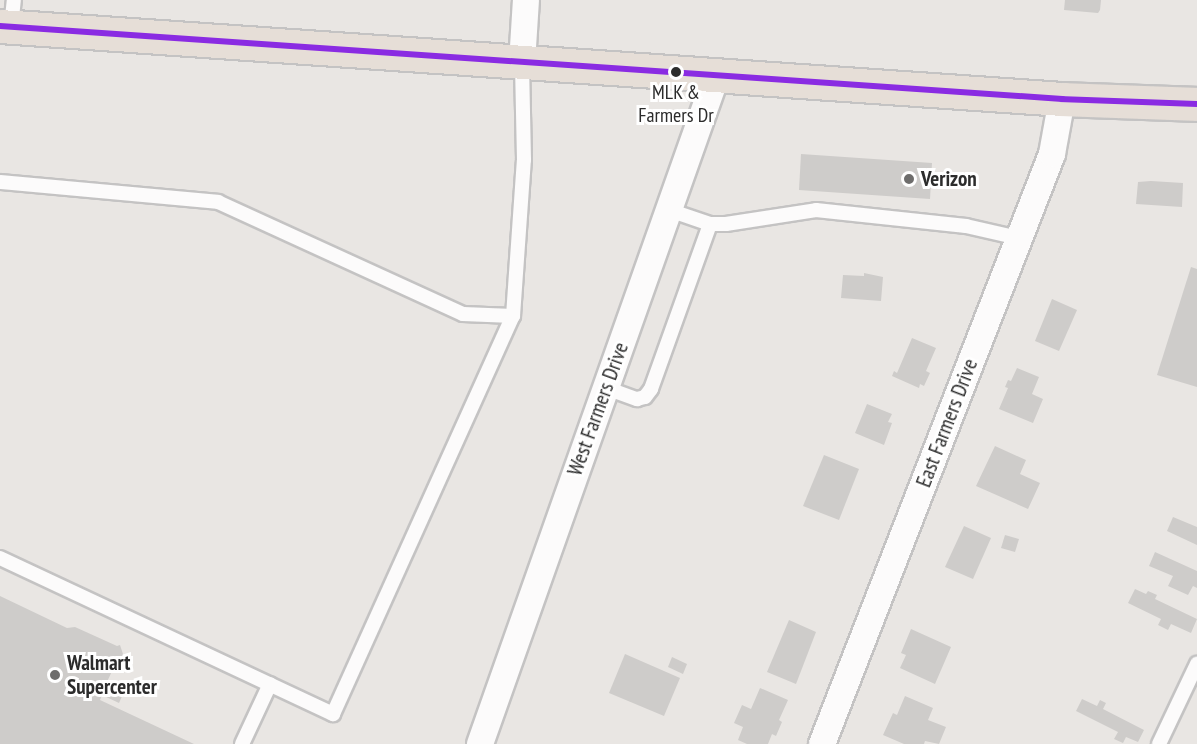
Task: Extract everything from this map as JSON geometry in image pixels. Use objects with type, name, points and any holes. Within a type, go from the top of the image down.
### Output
[{"type":"highway","points":[[8,18],[522,63],[717,74],[1062,99],[1197,104]]},
{"type":"street","points":[[522,63],[526,0]]},
{"type":"street","name":"West Farmers Drive","points":[[480,744],[717,74]]},
{"type":"street","name":"East Farmers Drive","points":[[822,744],[1052,154],[1062,99]]},
{"type":"lane","points":[[0,558],[333,714],[513,316],[525,160],[522,63]]},
{"type":"lane","points":[[0,182],[218,202],[237,208],[463,314],[513,316]]},
{"type":"lane","points":[[669,210],[710,224],[726,224],[816,210],[966,225],[1019,238]]},
{"type":"lane","points":[[606,388],[637,399],[645,397],[651,389],[710,224]]},
{"type":"lane","points":[[1159,744],[1197,664]]},
{"type":"lane","points":[[242,744],[270,684]]},
{"type":"building","points":[[1065,0],[1101,0],[1100,10],[1098,13],[1064,10]]},
{"type":"building","points":[[801,154],[932,163],[930,199],[799,190]]},
{"type":"building","points":[[1138,182],[1183,183],[1182,207],[1136,204]]},
{"type":"building","points":[[1191,267],[1197,269],[1197,387],[1157,375]]},
{"type":"building","points":[[864,273],[883,277],[881,301],[841,298],[843,275],[864,276]]},
{"type":"building","points":[[1052,299],[1077,310],[1059,351],[1035,341]]},
{"type":"building","points":[[912,338],[936,348],[926,371],[930,373],[924,386],[920,384],[919,388],[892,376],[894,371],[897,373]]},
{"type":"building","points":[[1017,368],[1039,377],[1032,394],[1043,399],[1033,423],[999,409],[1008,388],[1005,387],[1008,380],[1011,381]]},
{"type":"building","points":[[867,404],[892,414],[888,422],[892,423],[884,445],[855,433]]},
{"type":"building","points":[[995,446],[1026,460],[1020,474],[1040,483],[1028,509],[976,486]]},
{"type":"building","points":[[824,455],[859,469],[839,520],[803,506]]},
{"type":"building","points":[[1173,517],[1197,527],[1197,545],[1167,531]]},
{"type":"building","points":[[964,526],[991,538],[973,579],[945,567]]},
{"type":"building","points":[[1005,535],[1019,539],[1015,552],[1001,548]]},
{"type":"building","points":[[1155,552],[1197,571],[1197,588],[1193,586],[1188,595],[1168,586],[1173,576],[1149,566]]},
{"type":"building","points":[[1135,589],[1146,594],[1148,591],[1157,595],[1155,599],[1197,619],[1191,633],[1171,624],[1168,630],[1158,625],[1161,619],[1128,603]]},
{"type":"building","name":"Walmart Supercenter","points":[[0,596],[67,628],[75,627],[117,646],[120,645],[126,663],[114,667],[106,684],[124,692],[119,703],[102,695],[100,700],[194,744],[0,744]]},
{"type":"building","points":[[789,620],[816,632],[796,684],[767,672]]},
{"type":"building","points":[[911,629],[951,647],[935,684],[900,668],[906,655],[901,653]]},
{"type":"building","points":[[625,654],[680,678],[664,716],[609,693]]},
{"type":"building","points":[[672,657],[687,664],[683,674],[668,667]]},
{"type":"building","points":[[760,688],[788,700],[779,720],[782,722],[776,736],[772,734],[768,744],[747,744],[738,740],[743,727],[734,723],[742,705],[751,709]]},
{"type":"building","points":[[905,696],[933,708],[928,720],[946,727],[939,744],[925,741],[924,744],[904,744],[883,735],[893,713],[897,715]]},
{"type":"building","points":[[1082,699],[1097,706],[1100,700],[1106,703],[1103,709],[1144,730],[1138,742],[1126,737],[1123,743],[1114,739],[1118,732],[1076,711]]},
{"type":"transit line","points":[[0,26],[1062,99],[1197,104]]},
{"type":"place","name":"MLK & Farmers Dr","points":[[676,72]]},
{"type":"place","name":"Verizon","points":[[909,179]]},
{"type":"place","name":"Walmart Supercenter","points":[[55,675]]}]
